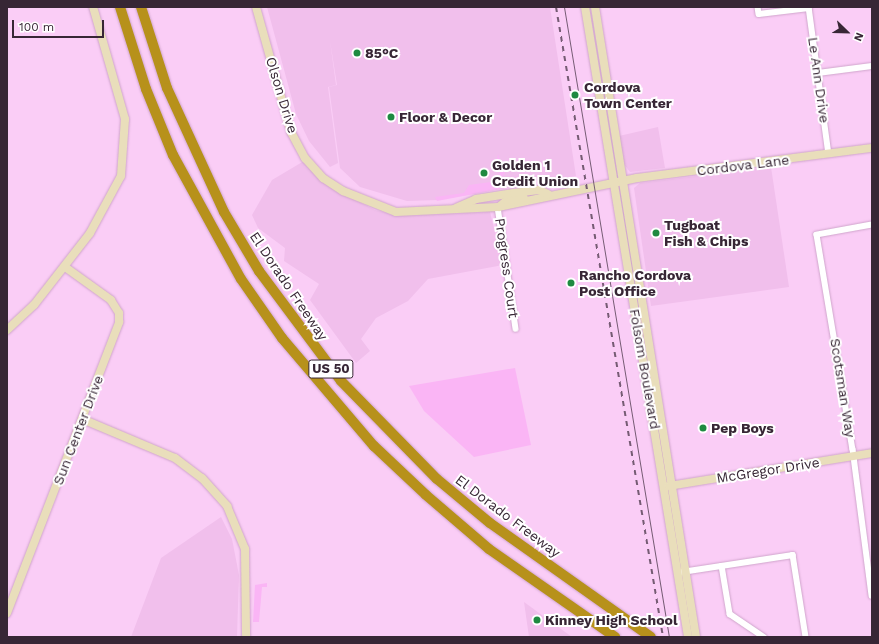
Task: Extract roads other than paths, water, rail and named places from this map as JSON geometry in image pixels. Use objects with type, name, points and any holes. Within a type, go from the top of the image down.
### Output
[{"type":"highway","name":"US 50","points":[[120,7],[146,89],[173,154],[241,279],[282,338],[369,440],[426,495],[490,549],[615,637]]},
{"type":"highway","name":"El Dorado Freeway","points":[[141,7],[167,88],[224,212],[268,284],[341,381],[387,432],[460,498],[649,635]]},
{"type":"street","points":[[7,330],[34,305],[65,266],[110,203],[121,176],[125,148],[125,119],[93,7]]},
{"type":"street","name":"Olson Drive","points":[[256,7],[291,132],[305,158],[323,178],[366,203],[396,212],[498,207],[538,201],[548,194],[614,183]]},
{"type":"street","name":"Folsom Boulevard","points":[[584,7],[664,487],[696,637]]},
{"type":"street","points":[[589,7],[596,49],[604,58]]},
{"type":"street","name":"Folsom Boulevard","points":[[595,7],[674,486],[688,637]]},
{"type":"street","points":[[758,7],[759,14],[809,8]]},
{"type":"street","name":"Le Ann Drive","points":[[809,8],[829,154]]},
{"type":"street","points":[[818,73],[872,66]]},
{"type":"street","name":"Cordova Lane","points":[[614,183],[872,148]]},
{"type":"street","points":[[466,202],[492,202],[498,207],[507,200],[533,196],[539,190],[548,194]]},
{"type":"street","name":"Olson Drive","points":[[455,208],[466,202],[539,190]]},
{"type":"street","name":"Progress Court","points":[[498,207],[516,329]]},
{"type":"street","name":"Scotsman Way","points":[[872,225],[818,235],[854,456],[872,596]]},
{"type":"street","name":"Sun Center Drive","points":[[7,613],[119,322],[119,313],[111,300],[65,266]]},
{"type":"street","points":[[632,293],[637,300],[642,322],[648,326]]},
{"type":"street","points":[[82,419],[176,458],[202,478],[227,506],[245,555],[246,637]]},
{"type":"street","name":"McGregor Drive","points":[[664,487],[872,453]]},
{"type":"street","points":[[682,572],[792,555],[806,637]]},
{"type":"street","points":[[722,566],[730,614],[764,637]]},
{"type":"tram line","points":[[564,7],[669,637]]},
{"type":"railway","points":[[556,7],[663,637]]},
{"type":"place","name":"85°C","points":[[357,53]]},
{"type":"place","name":"Cordova Town Center","points":[[575,95]]},
{"type":"place","name":"Floor & Decor","points":[[391,117]]},
{"type":"place","name":"Golden 1 Credit Union","points":[[484,173]]},
{"type":"place","name":"Tugboat Fish & Chips","points":[[656,233]]},
{"type":"place","name":"Rancho Cordova Post Office","points":[[571,283]]},
{"type":"place","name":"Pep Boys","points":[[703,428]]},
{"type":"place","name":"Kinney High School","points":[[537,620]]}]
